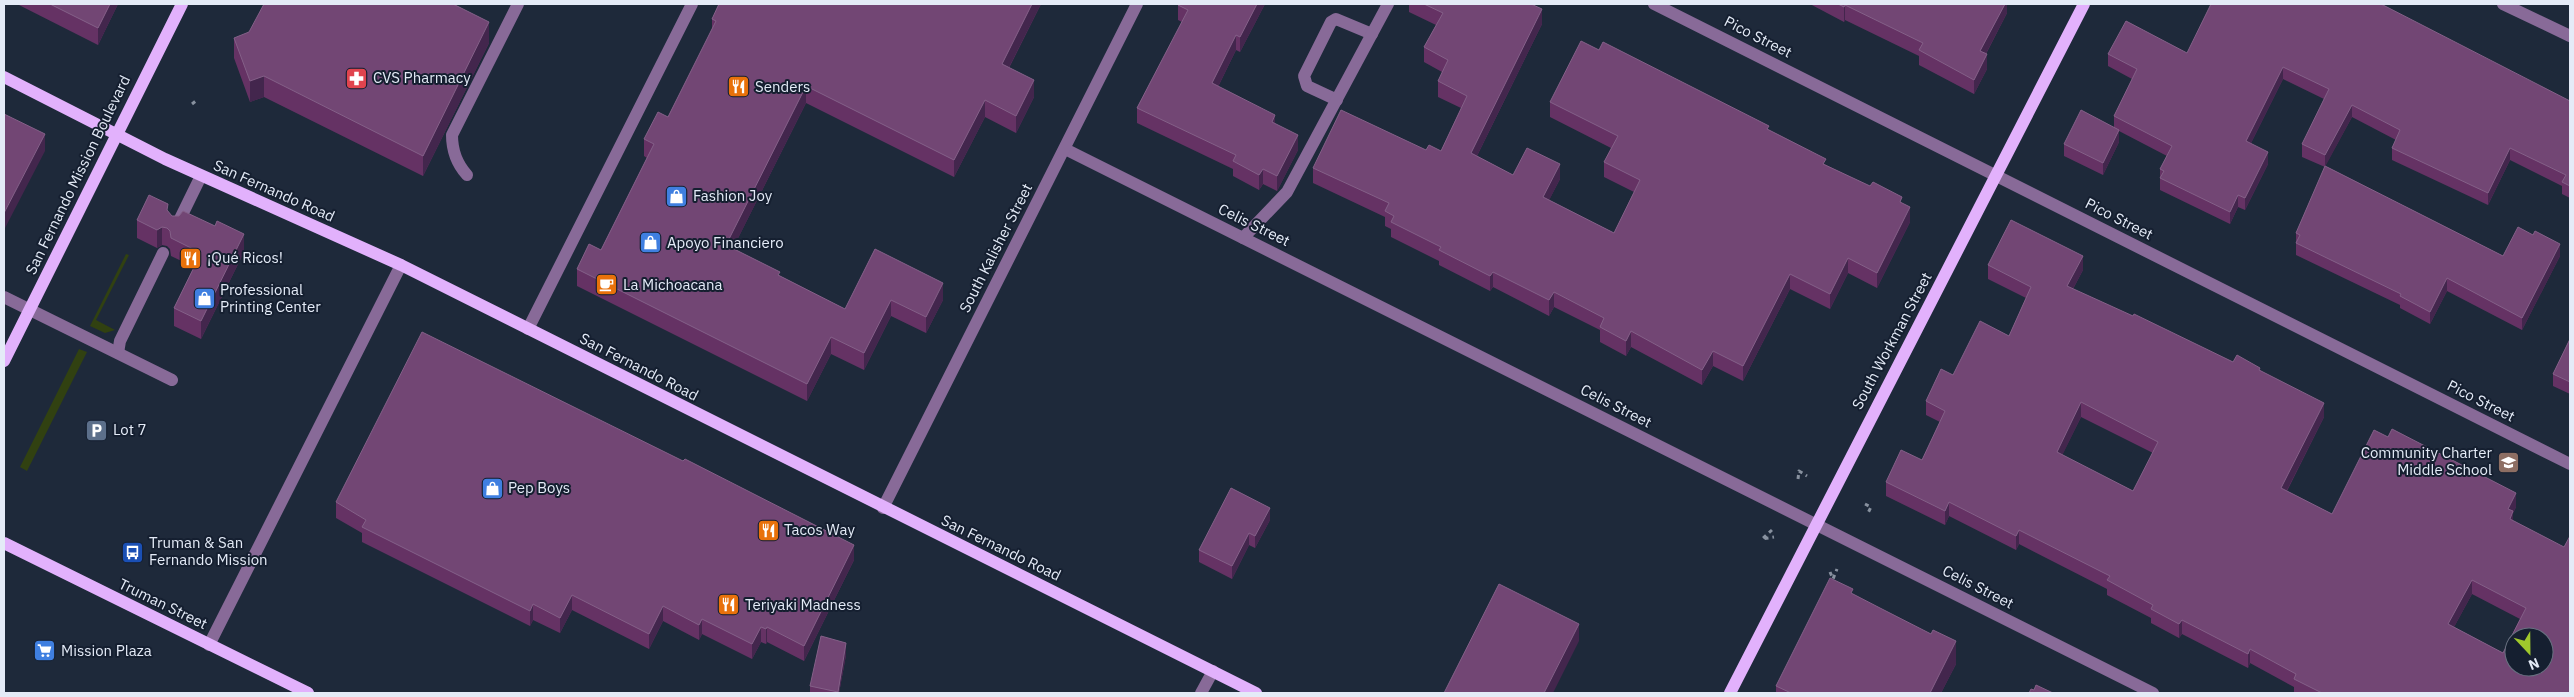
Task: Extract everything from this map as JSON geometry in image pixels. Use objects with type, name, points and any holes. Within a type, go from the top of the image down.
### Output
[{"type":"main road","name":"San Fernando Mission Boulevard","points":[[4,361],[182,4]]},
{"type":"main road","name":"South Workman Street","points":[[1730,693],[1815,524],[1997,176],[2084,4]]},
{"type":"main road","name":"San Fernando Road","points":[[4,77],[117,136],[201,176],[401,265],[883,508],[1256,693]]},
{"type":"main road","name":"Truman Street","points":[[4,543],[308,693]]},
{"type":"street","points":[[467,175],[454,152],[452,135],[518,4]]},
{"type":"street","points":[[528,329],[692,4]]},
{"type":"street","name":"South Kalisher Street","points":[[883,508],[1138,4]]},
{"type":"street","points":[[1243,238],[1287,192],[1388,4]]},
{"type":"street","name":"Pico Street","points":[[1654,4],[2570,464]]},
{"type":"street","points":[[2503,4],[2570,36]]},
{"type":"street","points":[[1337,100],[1306,86],[1304,76],[1330,22],[1336,19],[1372,34]]},
{"type":"street","name":"Celis Street","points":[[1064,149],[2152,693]]},
{"type":"street","points":[[176,227],[201,176]]},
{"type":"street","points":[[118,353],[120,341],[163,253]]},
{"type":"street","points":[[208,645],[401,265]]},
{"type":"street","points":[[4,296],[172,380]]},
{"type":"street","points":[[1201,693],[1213,671]]},
{"type":"path","points":[[192,104],[197,100]]},
{"type":"path","points":[[1798,478],[1799,471],[1807,476]]},
{"type":"path","points":[[1865,504],[1871,506],[1868,513]]},
{"type":"path","points":[[1772,530],[1762,539],[1774,537]]},
{"type":"path","points":[[1830,572],[1833,580],[1837,569]]},
{"type":"green space","points":[[126,254],[129,255],[96,320],[115,330],[105,333],[90,326]]},
{"type":"green space","points":[[79,349],[87,352],[27,471],[20,467]]},
{"type":"building","points":[[50,4],[110,4],[98,28]]},
{"type":"building","name":"CVS Pharmacy","points":[[264,4],[453,4],[489,22],[423,156],[264,76],[250,81],[234,38],[249,32]]},
{"type":"building","points":[[719,4],[1032,4],[1002,64],[1034,80],[1016,116],[985,100],[954,160],[806,86],[726,245],[780,272],[778,275],[845,309],[875,249],[943,283],[926,317],[891,300],[864,353],[831,337],[807,384],[577,269],[589,244],[601,250],[654,144],[644,139],[658,112],[668,117],[716,21],[712,19]]},
{"type":"building","points":[[1179,4],[1257,4],[1240,37],[1236,35],[1212,83],[1275,115],[1272,122],[1298,135],[1277,176],[1263,169],[1259,175],[1233,161],[1236,155],[1137,108],[1188,10]]},
{"type":"building","points":[[1424,4],[1531,4],[1542,9],[1471,153],[1513,175],[1527,148],[1560,164],[1543,197],[1614,233],[1640,180],[1604,162],[1618,136],[1550,102],[1581,41],[1599,50],[1603,42],[1769,126],[1767,129],[1826,159],[1823,164],[1870,186],[1873,182],[1902,197],[1900,202],[1910,207],[1877,273],[1848,258],[1830,294],[1790,274],[1743,366],[1713,351],[1702,370],[1631,331],[1626,341],[1600,327],[1604,318],[1554,292],[1549,300],[1493,272],[1490,276],[1439,250],[1441,247],[1391,222],[1394,216],[1385,211],[1389,203],[1313,168],[1341,110],[1426,150],[1429,145],[1441,151],[1467,96],[1438,81],[1448,60],[1424,47],[1443,13]]},
{"type":"building","points":[[1838,4],[2005,4],[1980,51],[1987,54],[1974,80],[1919,50],[1923,43],[1845,5],[1844,7]]},
{"type":"building","points":[[2211,4],[2381,4],[2570,101],[2570,186],[2562,182],[2566,175],[2510,148],[2488,193],[2392,148],[2400,130],[2352,105],[2325,155],[2302,144],[2329,89],[2283,67],[2246,141],[2268,152],[2245,198],[2238,195],[2230,212],[2160,178],[2164,171],[2160,169],[2172,146],[2114,116],[2137,69],[2108,54],[2126,21],[2187,53]]},
{"type":"building","points":[[2081,110],[2119,130],[2103,163],[2064,144]]},
{"type":"building","points":[[4,114],[45,134],[4,213]]},
{"type":"building","points":[[2325,166],[2503,256],[2518,227],[2533,235],[2535,231],[2560,244],[2522,318],[2447,278],[2430,312],[2400,296],[2401,294],[2296,243],[2300,235],[2296,233]]},
{"type":"building","points":[[149,195],[168,204],[167,210],[172,216],[179,216],[183,211],[215,226],[217,221],[244,234],[201,321],[174,308],[201,253],[171,238],[170,231],[167,228],[162,227],[157,230],[137,220]]},
{"type":"building","points":[[2011,220],[2083,256],[2067,286],[2133,316],[2134,314],[2233,362],[2237,355],[2260,368],[2259,370],[2324,403],[2281,488],[2332,514],[2374,430],[2388,437],[2392,429],[2516,493],[2508,509],[2513,511],[2510,519],[2564,547],[2570,536],[2570,693],[2322,693],[2294,679],[2296,674],[2250,649],[2248,654],[2182,620],[2179,624],[2151,609],[2153,605],[2107,580],[2110,576],[2019,530],[2016,536],[1949,502],[1945,511],[1886,482],[1901,450],[1922,460],[1945,411],[1926,401],[1941,369],[1953,375],[1980,321],[2009,336],[2031,287],[1988,265]],"holes":[[[2081,402],[2158,442],[2133,491],[2057,452]]]},
{"type":"building","points":[[422,332],[683,461],[685,459],[854,545],[804,646],[767,627],[766,629],[761,627],[752,644],[702,619],[699,625],[663,606],[649,634],[572,595],[560,618],[533,604],[530,611],[362,527],[366,520],[336,502]]},
{"type":"building","points":[[2570,339],[2570,382],[2553,374]]},
{"type":"building","points":[[1231,488],[1270,508],[1255,536],[1249,533],[1232,566],[1199,550]]},
{"type":"building","points":[[1830,578],[1853,589],[1851,593],[1931,634],[1933,630],[1956,641],[1930,693],[1791,693],[1776,686]]},
{"type":"building","points":[[1499,584],[1579,624],[1544,693],[1444,693]]},
{"type":"building","points":[[821,636],[846,643],[838,692],[810,686]]},
{"type":"building","points":[[2036,685],[2053,693],[2029,693],[2031,689],[2034,690]]},
{"type":"place","name":"CVS Pharmacy","points":[[357,78]]},
{"type":"place","name":"Senders","points":[[739,87]]},
{"type":"place","name":"Fashion Joy","points":[[677,196]]},
{"type":"place","name":"Apoyo Financiero","points":[[651,243]]},
{"type":"place","name":"¡Qué Ricos!","points":[[191,258]]},
{"type":"place","name":"La Michoacana","points":[[607,285]]},
{"type":"place","name":"Professional Printing Center","points":[[204,299]]},
{"type":"place","name":"Lot 7","points":[[97,430]]},
{"type":"place","name":"Community Charter Middle School","points":[[2508,462]]},
{"type":"place","name":"Pep Boys","points":[[492,488]]},
{"type":"place","name":"Tacos Way","points":[[768,530]]},
{"type":"place","name":"Truman & San Fernando Mission","points":[[133,552]]},
{"type":"place","name":"Teriyaki Madness","points":[[729,605]]},
{"type":"place","name":"Mission Plaza","points":[[45,651]]}]
